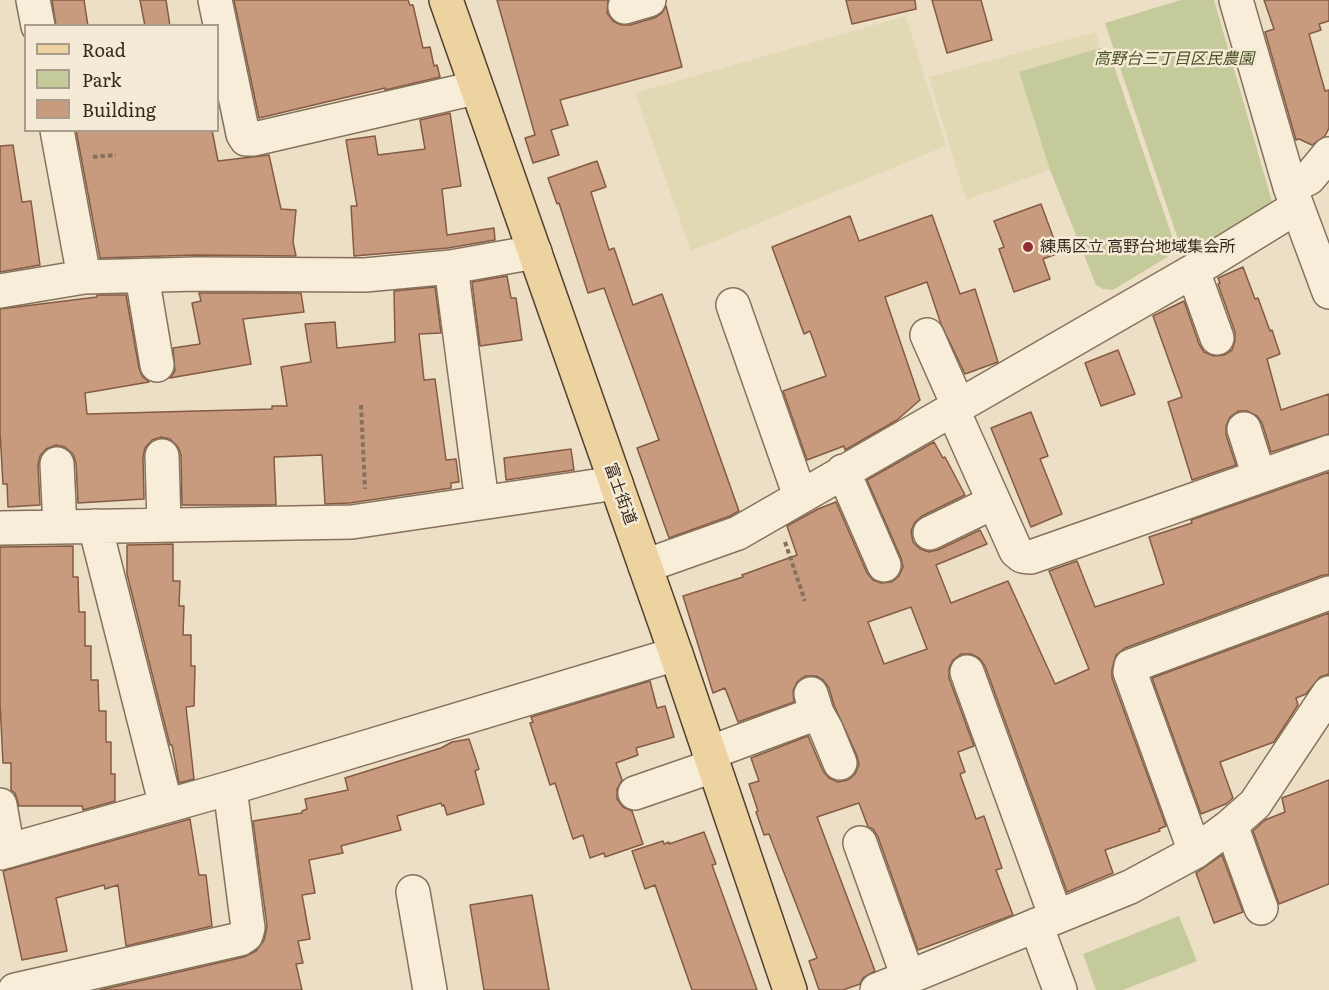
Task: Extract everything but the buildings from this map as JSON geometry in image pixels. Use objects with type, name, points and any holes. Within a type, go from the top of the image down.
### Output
[{"type":"main road","name":"富士街道","points":[[446,0],[676,654],[790,990]]},
{"type":"street","points":[[33,0],[38,24]]},
{"type":"street","points":[[215,0],[243,134],[246,139],[476,88]]},
{"type":"street","points":[[1236,0],[1294,197],[1329,291]]},
{"type":"street","points":[[57,132],[84,277]]},
{"type":"street","points":[[645,566],[738,532],[1192,271],[1294,197],[1329,154]]},
{"type":"street","points":[[0,291],[84,277],[365,275],[451,267],[535,252]]},
{"type":"street","points":[[451,267],[482,502]]},
{"type":"street","points":[[1192,271],[1217,338]]},
{"type":"street","points":[[142,276],[158,365]]},
{"type":"street","points":[[733,305],[787,504]]},
{"type":"street","points":[[927,335],[994,502],[1016,551],[1022,556],[1031,557],[1329,452]]},
{"type":"street","points":[[1244,429],[1259,476]]},
{"type":"street","points":[[162,456],[164,525]]},
{"type":"street","points":[[57,464],[60,527]]},
{"type":"street","points":[[843,471],[884,565]]},
{"type":"street","points":[[0,528],[352,522],[616,483]]},
{"type":"street","points":[[930,533],[994,502]]},
{"type":"street","points":[[95,526],[166,806]]},
{"type":"street","points":[[1195,852],[1130,672],[1131,666],[1329,593]]},
{"type":"street","points":[[0,805],[4,852],[230,788],[676,654]]},
{"type":"street","points":[[966,673],[1046,921],[1060,990]]},
{"type":"street","points":[[877,990],[1130,887],[1195,852],[1255,804],[1327,702]]},
{"type":"street","points":[[635,793],[711,759],[814,704],[840,763]]},
{"type":"street","points":[[15,990],[240,939],[246,935],[248,928],[230,788]]},
{"type":"street","points":[[1231,825],[1261,908]]},
{"type":"street","points":[[860,843],[908,977]]},
{"type":"street","points":[[413,892],[430,990]]},
{"type":"path","points":[[361,405],[367,519]]},
{"type":"path","points":[[787,504],[805,601]]},
{"type":"shaded area","points":[[906,16],[946,146],[691,251],[635,93]]},
{"type":"shaded area","points":[[1096,32],[1100,48],[1019,72],[1050,170],[966,200],[929,77]]},
{"type":"green space","name":"高野台三丁目区民農園","points":[[1181,0],[1214,0],[1273,205],[1184,257],[1105,23]]},
{"type":"green space","points":[[1100,48],[1114,66],[1177,251],[1113,290],[1103,289],[1096,285],[1050,170],[1019,72]]},
{"type":"green space","points":[[1179,916],[1197,961],[1123,990],[1096,990],[1083,954]]},
{"type":"place","name":"練馬区立 高野台地域集会所","points":[[1028,247]]}]
